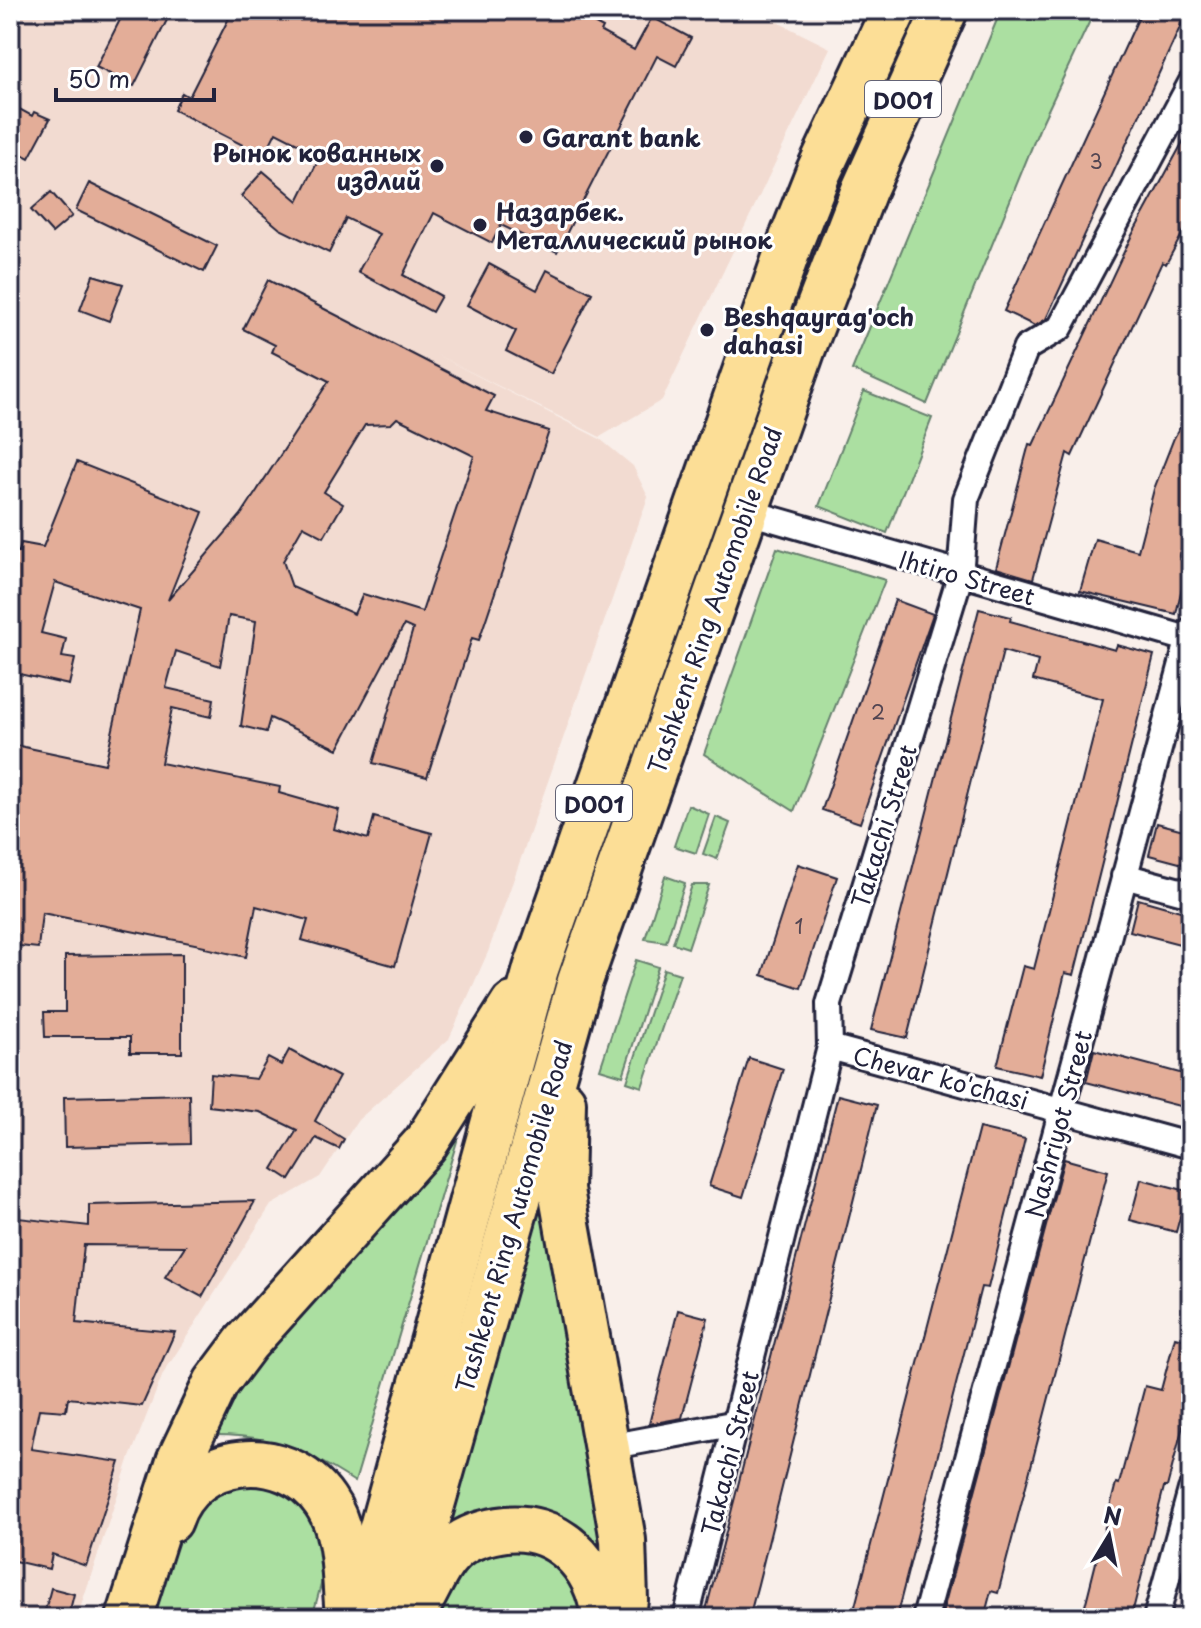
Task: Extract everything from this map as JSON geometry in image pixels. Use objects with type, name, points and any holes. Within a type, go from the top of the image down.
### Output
[{"type":"highway","name":"Tashkent Ring Automobile Road","points":[[357,1618],[536,969],[791,241],[818,173],[894,10]]},
{"type":"highway","name":"Tashkent Ring Automobile Road","points":[[400,1618],[580,981],[745,511],[864,190],[945,10]]},
{"type":"highway","points":[[129,1618],[179,1461],[216,1383],[246,1343],[425,1144],[536,969]]},
{"type":"highway","points":[[580,981],[563,1109],[561,1190],[623,1540],[625,1600],[622,1618]]},
{"type":"highway","points":[[140,1618],[172,1514],[181,1500],[201,1479],[213,1473],[228,1466],[259,1462],[291,1470],[304,1478],[326,1501],[334,1516],[341,1545],[348,1618]]},
{"type":"highway","points":[[411,1618],[447,1555],[475,1536],[510,1528],[545,1533],[576,1553],[596,1583],[604,1618]]},
{"type":"street","name":"Takachi Street","points":[[686,1618],[830,1047],[829,1004],[960,576],[966,499],[1026,348],[1060,328],[1191,83]]},
{"type":"street","name":"Ihtiro Street","points":[[745,511],[960,576],[1190,637]]},
{"type":"street","name":"Nashriyot Street","points":[[925,1618],[1190,637]]},
{"type":"street","points":[[1124,876],[1191,894]]},
{"type":"street","name":"Chevar ko'chasi","points":[[830,1047],[1191,1146]]},
{"type":"street","points":[[608,1447],[737,1423]]},
{"type":"street","points":[[1156,1618],[1191,1490]]},
{"type":"shaded area","points":[[10,10],[753,10],[830,48],[662,400],[600,437],[433,353],[600,439],[633,466],[648,497],[488,952],[449,1039],[358,1120],[320,1177],[271,1205],[163,1374],[129,1460],[77,1618],[10,1618]]},
{"type":"green space","points":[[1001,10],[1095,10],[1040,127],[927,404],[852,370]]},
{"type":"green space","points":[[864,391],[932,418],[887,533],[819,506]]},
{"type":"green space","points":[[777,548],[885,580],[794,811],[704,754]]},
{"type":"green space","points":[[688,805],[709,814],[696,853],[674,846]]},
{"type":"green space","points":[[716,817],[730,823],[717,859],[703,854]]},
{"type":"green space","points":[[665,876],[685,883],[666,942],[645,939]]},
{"type":"green space","points":[[692,885],[709,885],[688,948],[673,943]]},
{"type":"green space","points":[[636,960],[658,967],[623,1076],[600,1069]]},
{"type":"green space","points":[[664,969],[680,974],[642,1087],[627,1082]]},
{"type":"green space","points":[[457,1136],[355,1482],[287,1446],[252,1437],[211,1435],[235,1390],[347,1252]]},
{"type":"green space","points":[[546,1172],[614,1579],[596,1554],[445,1532]]},
{"type":"green space","points":[[229,1475],[308,1495],[326,1566],[312,1618],[152,1618],[178,1528]]},
{"type":"green space","points":[[485,1547],[553,1554],[592,1618],[441,1618],[451,1581]]},
{"type":"building","points":[[125,10],[172,10],[134,86],[96,67]]},
{"type":"building","name":"Рынок кованных издлий","points":[[233,10],[569,10],[603,28],[601,32],[634,50],[652,17],[691,38],[676,66],[657,56],[557,252],[501,225],[492,243],[434,213],[403,275],[441,296],[432,312],[358,272],[379,234],[346,218],[329,253],[280,229],[241,196],[263,171],[298,201],[321,155],[276,132],[264,156],[174,110],[182,93],[189,97]]},
{"type":"building","points":[[1142,10],[1188,10],[1046,319],[1035,326],[1004,311]]},
{"type":"building","points":[[10,104],[32,116],[34,112],[50,119],[29,158],[10,148]]},
{"type":"building","points":[[1191,127],[1191,218],[1166,264],[1162,262],[1072,456],[1067,453],[1033,579],[996,568],[1029,444],[1033,445],[1131,237]]},
{"type":"building","points":[[89,183],[217,246],[204,272],[76,210]]},
{"type":"building","points":[[51,192],[72,216],[52,233],[31,210]]},
{"type":"building","points":[[489,264],[537,290],[547,270],[592,293],[551,374],[506,351],[516,331],[467,305]]},
{"type":"building","points":[[93,275],[123,284],[109,321],[80,310]]},
{"type":"building","points":[[268,280],[494,396],[486,411],[549,431],[479,640],[472,638],[427,777],[373,763],[413,629],[404,625],[338,749],[270,718],[266,732],[241,726],[256,621],[229,616],[220,666],[176,651],[166,688],[214,699],[211,717],[172,708],[161,763],[280,787],[279,793],[339,810],[334,829],[368,839],[374,817],[432,833],[395,966],[302,940],[308,920],[256,906],[246,957],[42,913],[38,948],[10,945],[10,744],[105,764],[140,610],[55,582],[41,633],[66,639],[62,657],[75,659],[69,685],[10,672],[10,550],[19,552],[21,543],[43,547],[77,462],[203,512],[168,600],[241,515],[329,381],[272,352],[275,345],[243,329]],"holes":[[[397,418],[474,456],[422,612],[363,594],[354,614],[292,587],[283,561],[303,526],[324,537],[343,504],[324,492],[365,425],[391,424]]]},
{"type":"building","points":[[1191,408],[1191,513],[1179,559],[1188,561],[1176,614],[1080,591],[1095,539],[1138,551],[1154,489],[1174,438]]},
{"type":"building","points":[[895,600],[933,614],[860,823],[822,810]]},
{"type":"building","points":[[979,609],[1011,617],[1010,621],[1115,650],[1117,645],[1154,655],[1074,975],[1065,973],[1040,1076],[997,1066],[1023,966],[1034,969],[1103,699],[1033,680],[1038,661],[1003,651],[907,1038],[871,1030]]},
{"type":"building","points":[[1157,823],[1191,832],[1187,865],[1149,855]]},
{"type":"building","points":[[798,864],[837,877],[801,988],[762,975]]},
{"type":"building","points":[[1138,899],[1191,914],[1191,947],[1130,931]]},
{"type":"building","points":[[182,954],[182,1053],[130,1053],[130,1037],[45,1037],[44,1012],[65,1012],[65,956]]},
{"type":"building","points":[[289,1050],[339,1077],[315,1121],[344,1139],[339,1149],[316,1138],[290,1180],[273,1169],[297,1130],[260,1112],[209,1106],[211,1074],[256,1079],[268,1058],[281,1065]]},
{"type":"building","points":[[1094,1050],[1191,1076],[1191,1109],[1086,1082]]},
{"type":"building","points":[[749,1058],[783,1069],[743,1197],[709,1186]]},
{"type":"building","points":[[189,1094],[190,1144],[65,1147],[64,1097]]},
{"type":"building","points":[[838,1095],[877,1105],[758,1584],[749,1618],[704,1618]]},
{"type":"building","points":[[979,1128],[1025,1139],[988,1288],[981,1287],[896,1618],[852,1618]]},
{"type":"building","points":[[1064,1159],[1108,1171],[998,1593],[991,1591],[984,1618],[941,1618]]},
{"type":"building","points":[[1141,1179],[1187,1191],[1176,1232],[1130,1220]]},
{"type":"building","points":[[255,1201],[202,1297],[165,1277],[185,1246],[84,1245],[76,1323],[175,1332],[142,1406],[68,1398],[66,1411],[39,1409],[31,1449],[120,1462],[86,1566],[52,1554],[49,1569],[10,1560],[10,1217],[89,1226],[89,1205]]},
{"type":"building","points":[[678,1310],[708,1318],[682,1418],[649,1424]]},
{"type":"building","points":[[1175,1337],[1191,1341],[1191,1395],[1131,1618],[1082,1618],[1116,1483],[1119,1484],[1145,1386],[1161,1390]]},
{"type":"building","points":[[51,1588],[74,1594],[68,1618],[43,1618]]},
{"type":"place","name":"Garant bank","points":[[526,137]]},
{"type":"place","name":"Рынок кованных издлий","points":[[437,166]]},
{"type":"place","name":"Назарбек. Металлический рынок","points":[[480,225]]},
{"type":"place","name":"Beshqayrag'och dahasi","points":[[707,330]]}]
